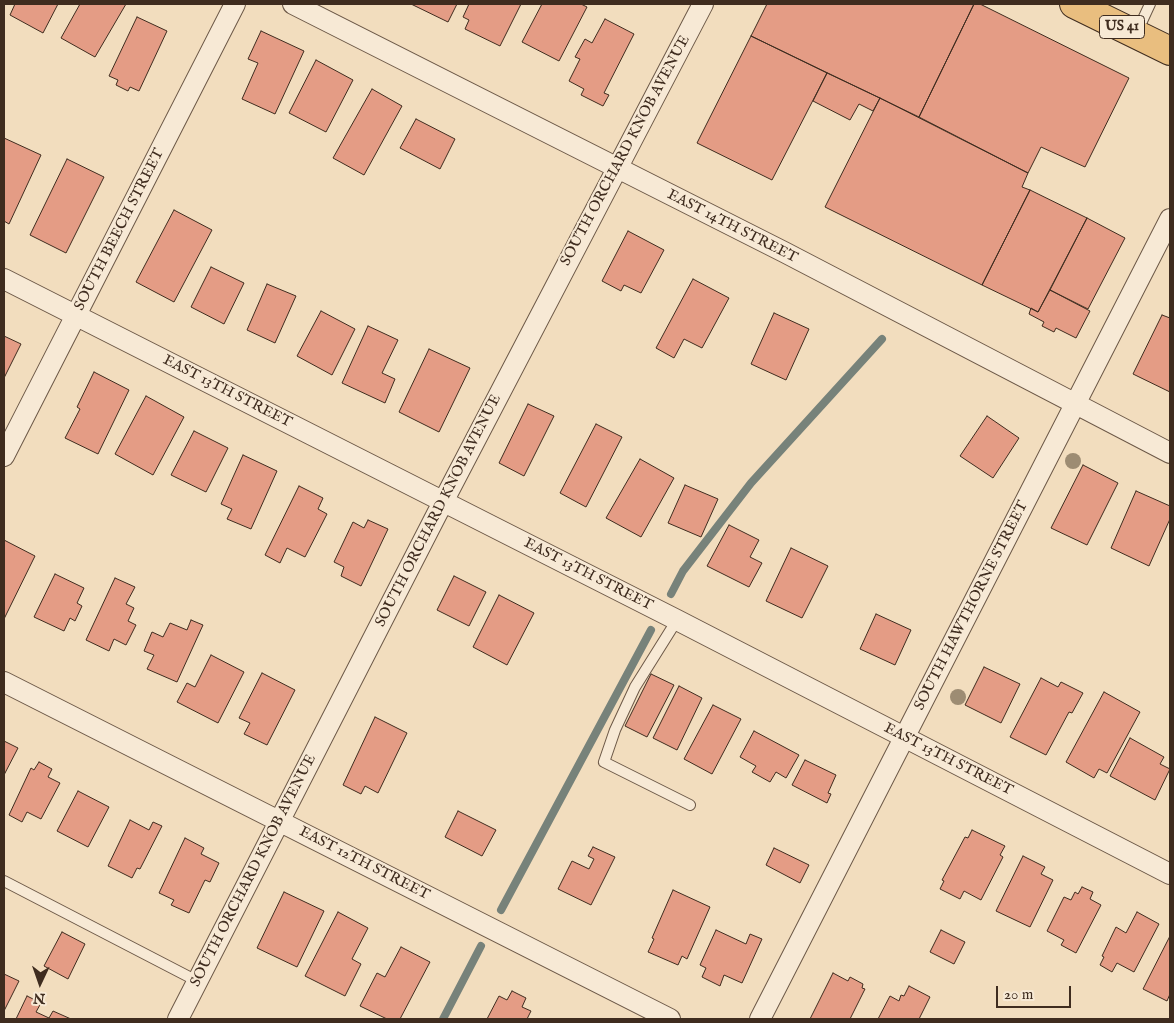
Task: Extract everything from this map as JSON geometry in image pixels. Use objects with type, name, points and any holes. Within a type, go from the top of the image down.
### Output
[{"type":"main road","name":"US 41","points":[[1074,4],[1170,51]]},
{"type":"street","name":"SOUTH BEECH STREET","points":[[4,456],[235,4]]},
{"type":"street","name":"EAST 14TH STREET","points":[[293,4],[1170,453]]},
{"type":"street","name":"SOUTH ORCHARD KNOB AVENUE","points":[[178,1019],[443,502],[704,4]]},
{"type":"street","name":"SOUTH HAWTHORNE STREET","points":[[760,1019],[1170,219]]},
{"type":"street","name":"EAST 13TH STREET","points":[[4,279],[677,620],[1170,874]]},
{"type":"street","name":"EAST 12TH STREET","points":[[4,682],[670,1019]]},
{"type":"lane","points":[[1136,34],[1150,4]]},
{"type":"lane","points":[[677,620],[635,687],[615,730],[604,762],[690,805]]},
{"type":"lane","points":[[4,881],[197,981]]},
{"type":"building","points":[[15,4],[58,4],[43,33],[10,15]]},
{"type":"building","points":[[80,4],[126,4],[95,57],[61,38]]},
{"type":"building","points":[[411,4],[457,4],[448,22]]},
{"type":"building","points":[[469,4],[521,4],[500,46],[465,29],[469,20],[463,17]]},
{"type":"building","points":[[542,4],[581,4],[587,7],[559,61],[522,42]]},
{"type":"building","points":[[767,4],[974,4],[919,117],[751,36]]},
{"type":"building","points":[[974,4],[980,4],[1129,78],[1085,167],[1041,147],[1028,173],[919,117]]},
{"type":"building","points":[[137,17],[167,31],[139,91],[130,87],[128,91],[116,85],[118,80],[109,76]]},
{"type":"building","points":[[605,19],[634,34],[604,93],[609,95],[603,106],[581,95],[584,89],[569,81],[580,59],[575,57],[585,39],[592,43]]},
{"type":"building","points":[[261,31],[304,51],[275,114],[242,99],[258,63],[248,59]]},
{"type":"building","points":[[751,36],[827,73],[772,180],[697,143]]},
{"type":"building","points":[[316,60],[353,80],[326,132],[289,113]]},
{"type":"building","points":[[827,73],[880,98],[873,111],[859,104],[850,120],[813,101]]},
{"type":"building","points":[[372,89],[402,106],[364,175],[333,158]]},
{"type":"building","points":[[880,98],[1028,173],[1022,187],[1030,190],[982,285],[825,207]]},
{"type":"building","points":[[416,119],[455,139],[440,169],[400,148]]},
{"type":"building","points":[[4,138],[41,155],[9,224],[4,221]]},
{"type":"building","points":[[67,159],[104,177],[66,253],[30,235]]},
{"type":"building","points":[[1030,190],[1087,218],[1038,312],[982,285]]},
{"type":"building","points":[[174,210],[212,230],[174,302],[136,282]]},
{"type":"building","points":[[1087,218],[1125,238],[1088,309],[1050,290]]},
{"type":"building","points":[[628,231],[664,250],[641,293],[624,285],[621,291],[602,281]]},
{"type":"building","points":[[211,267],[244,283],[224,324],[191,307]]},
{"type":"building","points":[[693,279],[729,298],[702,348],[684,339],[674,358],[656,348]]},
{"type":"building","points":[[267,284],[296,296],[275,343],[247,330]]},
{"type":"building","points":[[1050,290],[1090,311],[1076,338],[1056,328],[1054,332],[1042,326],[1044,322],[1029,314],[1031,308],[1038,312]]},
{"type":"building","points":[[321,311],[355,329],[332,375],[297,356]]},
{"type":"building","points":[[774,313],[809,329],[786,380],[751,364]]},
{"type":"building","points":[[1162,315],[1170,318],[1170,392],[1133,374]]},
{"type":"building","points":[[368,326],[398,340],[382,373],[395,379],[385,403],[342,383]]},
{"type":"building","points":[[4,336],[21,344],[4,378]]},
{"type":"building","points":[[429,349],[470,368],[439,432],[399,412]]},
{"type":"building","points":[[94,372],[129,390],[98,454],[65,438],[80,409],[77,407]]},
{"type":"building","points":[[146,396],[184,417],[153,475],[115,454]]},
{"type":"building","points":[[528,404],[554,416],[524,476],[499,463]]},
{"type":"building","points":[[987,416],[1019,438],[993,478],[960,456]]},
{"type":"building","points":[[596,424],[622,437],[586,507],[560,493]]},
{"type":"building","points":[[194,431],[228,448],[206,492],[171,475]]},
{"type":"building","points":[[243,455],[277,471],[251,529],[227,519],[232,509],[221,504]]},
{"type":"building","points":[[640,459],[674,478],[641,537],[606,518]]},
{"type":"building","points":[[1083,465],[1118,483],[1087,545],[1051,528]]},
{"type":"building","points":[[685,485],[718,499],[701,537],[668,523]]},
{"type":"building","points":[[299,486],[323,498],[318,509],[327,514],[305,557],[287,548],[280,563],[265,555]]},
{"type":"building","points":[[1136,491],[1170,506],[1170,519],[1149,566],[1111,548]]},
{"type":"building","points":[[368,520],[388,529],[361,586],[341,576],[344,567],[334,562],[353,522],[364,528]]},
{"type":"building","points":[[729,525],[759,540],[750,557],[762,563],[749,587],[707,566]]},
{"type":"building","points":[[4,540],[35,556],[4,619]]},
{"type":"building","points":[[791,548],[828,566],[802,618],[766,601]]},
{"type":"building","points":[[55,574],[84,588],[77,603],[82,606],[75,621],[70,618],[64,631],[34,617]]},
{"type":"building","points":[[454,576],[486,592],[469,626],[437,610]]},
{"type":"building","points":[[115,578],[135,587],[126,604],[134,608],[128,621],[136,625],[126,645],[114,639],[109,651],[86,640]]},
{"type":"building","points":[[499,595],[534,613],[507,665],[473,647]]},
{"type":"building","points":[[876,614],[911,630],[895,665],[860,649]]},
{"type":"building","points":[[191,620],[203,625],[177,682],[147,669],[154,655],[144,651],[152,632],[163,637],[170,623],[187,630]]},
{"type":"building","points":[[211,655],[244,672],[218,723],[177,702],[187,683],[195,687]]},
{"type":"building","points":[[984,667],[1020,684],[1001,723],[965,705]]},
{"type":"building","points":[[262,673],[295,690],[267,745],[244,734],[250,723],[239,718]]},
{"type":"building","points":[[651,674],[674,685],[647,737],[625,726]]},
{"type":"building","points":[[1041,678],[1058,687],[1061,682],[1083,693],[1072,713],[1069,712],[1046,755],[1010,737]]},
{"type":"building","points":[[679,686],[702,698],[677,750],[653,738]]},
{"type":"building","points":[[1104,692],[1140,712],[1107,773],[1099,769],[1094,778],[1066,762]]},
{"type":"building","points":[[713,705],[741,719],[712,774],[684,759]]},
{"type":"building","points":[[375,717],[407,733],[378,793],[365,786],[361,794],[343,785]]},
{"type":"building","points":[[754,731],[799,755],[786,778],[776,772],[770,782],[752,772],[756,766],[740,757]]},
{"type":"building","points":[[1130,738],[1164,757],[1160,764],[1170,769],[1155,800],[1110,776]]},
{"type":"building","points":[[4,741],[18,748],[4,775]]},
{"type":"building","points":[[805,760],[836,775],[828,793],[831,794],[827,803],[792,785]]},
{"type":"building","points":[[39,762],[52,769],[48,777],[60,783],[41,819],[27,812],[22,822],[9,815],[31,768],[34,770]]},
{"type":"building","points":[[78,791],[109,807],[88,847],[57,831]]},
{"type":"building","points":[[458,811],[496,830],[482,856],[445,837]]},
{"type":"building","points":[[130,820],[149,830],[153,822],[162,826],[140,869],[137,868],[132,878],[108,866]]},
{"type":"building","points":[[972,830],[1005,846],[1000,855],[1003,857],[981,900],[964,891],[960,899],[940,889],[944,881],[942,880],[965,837],[968,838]]},
{"type":"building","points":[[185,838],[204,848],[201,854],[219,863],[210,882],[205,880],[189,913],[171,905],[174,900],[159,893]]},
{"type":"building","points":[[593,847],[615,857],[591,905],[558,889],[572,861],[589,869],[594,859],[588,856]]},
{"type":"building","points":[[774,848],[809,865],[800,883],[766,865]]},
{"type":"building","points":[[1023,856],[1045,867],[1041,874],[1053,880],[1030,927],[996,911]]},
{"type":"building","points":[[1082,887],[1093,892],[1090,899],[1101,905],[1076,953],[1061,945],[1064,940],[1047,931],[1064,897],[1071,900],[1075,892],[1078,894]]},
{"type":"building","points":[[673,890],[710,907],[687,959],[682,956],[678,965],[648,952],[654,939],[652,938]]},
{"type":"building","points":[[284,892],[324,911],[297,967],[257,948]]},
{"type":"building","points":[[338,912],[368,928],[352,959],[361,964],[345,996],[305,976]]},
{"type":"building","points":[[1137,912],[1159,924],[1134,972],[1117,963],[1112,972],[1100,965],[1104,957],[1102,956],[1116,927],[1126,933]]},
{"type":"building","points":[[716,930],[746,944],[750,934],[762,939],[742,983],[724,975],[720,986],[702,977],[706,968],[700,965]]},
{"type":"building","points":[[941,930],[965,942],[954,964],[930,952]]},
{"type":"building","points":[[62,932],[85,944],[68,979],[44,966]]},
{"type":"building","points":[[1170,936],[1170,994],[1167,1001],[1143,989]]},
{"type":"building","points":[[401,947],[430,962],[400,1019],[387,1019],[360,1006],[377,973],[385,977]]},
{"type":"building","points":[[833,973],[848,981],[850,977],[863,984],[862,988],[865,989],[850,1019],[810,1019]]},
{"type":"building","points":[[4,974],[19,981],[4,1011]]},
{"type":"building","points":[[909,986],[930,997],[919,1019],[878,1019],[890,996],[899,1001],[901,995],[904,996]]},
{"type":"building","points":[[512,991],[526,998],[522,1007],[531,1011],[527,1019],[487,1019],[499,996],[507,1000]]},
{"type":"building","points":[[27,996],[41,1003],[36,1012],[49,1018],[53,1011],[71,1019],[16,1019]]},
{"type":"waterway","points":[[671,594],[683,571],[751,483],[882,339]]},
{"type":"waterway","points":[[501,910],[651,630]]},
{"type":"waterway","points":[[443,1019],[481,946]]}]
